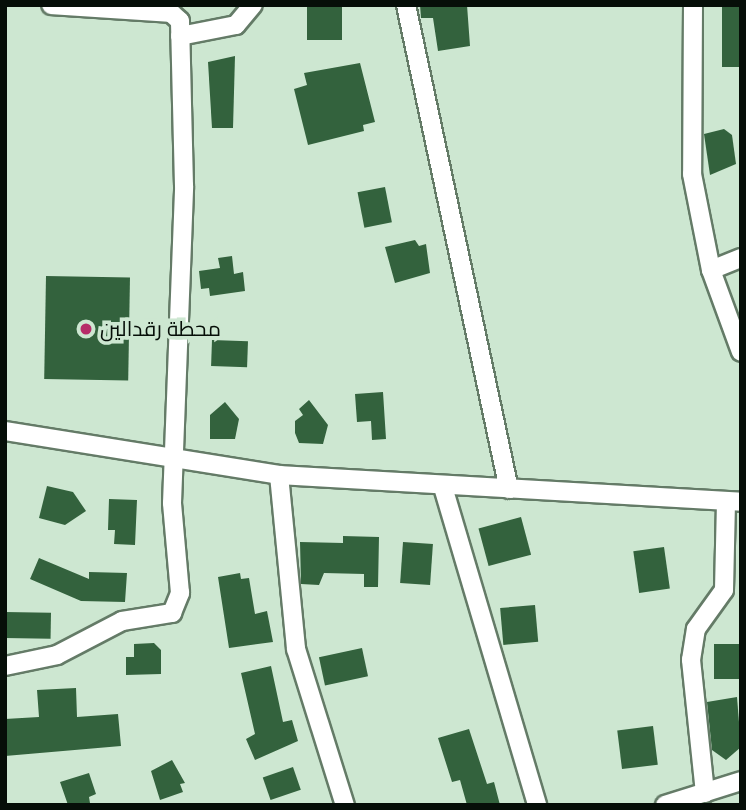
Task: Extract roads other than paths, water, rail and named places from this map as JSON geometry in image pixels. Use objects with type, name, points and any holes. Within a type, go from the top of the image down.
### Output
[{"type":"street","points":[[5,666],[57,655],[122,621],[172,613],[180,593],[172,459],[184,186],[180,22],[171,13],[51,5]]},
{"type":"street","points":[[180,36],[236,25],[253,5]]},
{"type":"street","points":[[406,5],[509,489]]},
{"type":"street","points":[[693,5],[692,174],[711,270],[741,352]]},
{"type":"street","points":[[711,270],[741,258]]},
{"type":"street","points":[[5,431],[279,475],[443,487],[733,502],[724,590],[696,629],[691,660],[705,793]]},
{"type":"street","points":[[279,475],[296,649],[345,805]]},
{"type":"street","points":[[443,487],[537,805]]},
{"type":"street","points":[[665,805],[741,781]]},
{"type":"place","name":"محطة رقدالين","points":[[86,329]]}]
